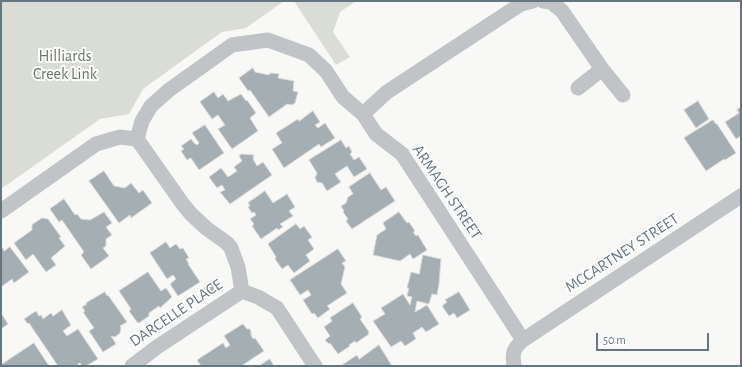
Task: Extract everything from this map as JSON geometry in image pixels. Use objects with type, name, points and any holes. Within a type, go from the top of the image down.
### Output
[{"type":"street","points":[[363,114],[387,92],[521,4],[533,1]]},
{"type":"street","points":[[543,1],[551,2],[562,11],[602,69],[624,95]]},
{"type":"street","name":"ARMAGH STREET","points":[[137,139],[142,121],[151,106],[169,90],[232,45],[268,40],[309,55],[326,71],[343,97],[363,114],[376,134],[402,154],[523,340]]},
{"type":"street","points":[[578,88],[602,69]]},
{"type":"street","points":[[1,211],[96,144],[120,137],[137,139],[191,214],[206,228],[227,243],[231,248],[238,267],[242,291],[258,297],[277,308],[315,366]]},
{"type":"street","name":"MCCARTNEY STREET","points":[[523,340],[741,196]]},
{"type":"street","name":"DARCELLE PLACE","points":[[132,366],[157,347],[242,291]]},
{"type":"street","points":[[514,366],[513,356],[516,346],[523,340]]},
{"type":"green space","name":"Hilliards Creek Link","points":[[1,1],[284,1],[246,28],[222,32],[143,89],[129,114],[100,119],[1,189]]},
{"type":"green space","points":[[294,1],[356,1],[340,12],[333,32],[350,57],[336,65]]},
{"type":"building","points":[[253,68],[255,72],[269,75],[270,73],[279,74],[278,78],[294,81],[293,91],[298,92],[295,103],[292,105],[287,104],[269,117],[250,90],[248,91],[239,78]]},
{"type":"building","points":[[214,92],[218,98],[223,94],[228,101],[241,94],[256,113],[250,118],[258,131],[232,149],[218,129],[225,125],[218,115],[212,119],[200,102]]},
{"type":"building","points":[[698,101],[709,119],[696,128],[684,110]]},
{"type":"building","points":[[741,107],[741,136],[736,139],[725,122],[739,113],[737,110]]},
{"type":"building","points":[[313,111],[320,122],[315,125],[318,128],[325,123],[335,138],[321,147],[319,144],[284,168],[272,149],[282,143],[276,133],[298,119],[299,121]]},
{"type":"building","points":[[713,120],[736,153],[706,171],[684,138]]},
{"type":"building","points":[[205,125],[224,153],[199,170],[191,158],[187,160],[181,151],[184,149],[181,146],[191,139],[197,145],[199,143],[192,133]]},
{"type":"building","points":[[341,140],[346,148],[349,146],[352,152],[350,154],[354,160],[359,157],[367,169],[354,177],[347,166],[335,174],[341,182],[327,191],[322,183],[317,182],[315,178],[317,173],[309,160]]},
{"type":"building","points":[[242,154],[254,155],[253,159],[257,166],[263,162],[272,175],[230,204],[220,192],[225,190],[222,185],[217,188],[209,177],[221,168],[228,177],[237,171],[234,167],[242,161],[239,156]]},
{"type":"building","points":[[104,171],[114,186],[125,188],[131,183],[139,193],[143,190],[152,203],[131,218],[130,215],[119,223],[89,181]]},
{"type":"building","points":[[370,173],[381,190],[386,187],[395,201],[352,229],[346,221],[348,219],[341,206],[346,203],[348,197],[353,194],[349,187]]},
{"type":"building","points":[[265,191],[273,203],[287,194],[295,207],[289,211],[293,216],[280,224],[283,227],[278,230],[277,228],[261,239],[252,226],[254,224],[250,219],[256,215],[254,212],[252,213],[248,207],[250,206],[248,203]]},
{"type":"building","points":[[64,199],[75,215],[77,214],[81,219],[90,220],[104,212],[112,223],[106,227],[112,235],[106,239],[106,246],[103,248],[109,256],[91,269],[81,255],[84,252],[62,220],[59,222],[50,209]]},
{"type":"building","points":[[399,212],[407,223],[409,222],[415,231],[413,232],[416,236],[418,235],[427,250],[413,259],[410,254],[400,261],[373,255],[377,235],[386,229],[383,223]]},
{"type":"building","points":[[42,218],[48,219],[61,237],[59,238],[65,246],[51,258],[56,265],[46,272],[33,254],[26,260],[14,243],[32,230],[32,225]]},
{"type":"building","points":[[296,224],[300,229],[304,226],[312,237],[308,240],[314,249],[306,255],[310,261],[294,273],[288,265],[282,269],[275,259],[276,257],[268,244]]},
{"type":"building","points":[[166,242],[170,248],[176,244],[180,249],[183,248],[189,258],[186,259],[188,264],[200,282],[178,296],[170,284],[176,279],[173,275],[167,279],[150,253]]},
{"type":"building","points":[[10,247],[29,272],[14,283],[12,279],[1,287],[1,249],[3,248],[4,251]]},
{"type":"building","points":[[338,249],[346,261],[342,263],[345,267],[341,284],[347,293],[327,306],[330,309],[318,318],[314,313],[312,314],[303,300],[311,295],[308,290],[300,295],[290,280]]},
{"type":"building","points":[[423,255],[441,259],[439,284],[437,295],[432,294],[429,304],[417,301],[415,312],[427,305],[439,324],[426,332],[422,327],[413,333],[416,339],[405,346],[401,341],[391,347],[373,321],[385,314],[381,308],[403,294],[410,305],[412,297],[407,296],[409,288],[407,288],[411,272],[419,274]]},
{"type":"building","points":[[148,272],[161,291],[166,288],[172,297],[160,308],[159,306],[149,313],[149,316],[139,323],[129,311],[131,309],[119,291]]},
{"type":"building","points":[[105,292],[127,322],[120,326],[120,333],[115,337],[111,336],[116,344],[103,352],[89,331],[94,328],[83,312],[85,311],[82,307]]},
{"type":"building","points":[[459,292],[470,310],[457,318],[454,313],[449,316],[442,306],[447,302],[445,300]]},
{"type":"building","points":[[353,303],[362,317],[360,319],[369,334],[356,343],[355,341],[338,354],[330,343],[329,344],[325,340],[330,336],[324,327],[332,321],[330,318]]},
{"type":"building","points":[[62,310],[71,325],[63,331],[67,336],[78,329],[98,359],[86,366],[82,366],[80,363],[78,366],[58,366],[29,323],[28,324],[24,319],[36,311],[43,319],[51,313],[53,316]]},
{"type":"building","points":[[1,313],[8,324],[1,329]]},
{"type":"building","points":[[243,324],[247,329],[250,329],[253,339],[255,338],[264,351],[241,366],[201,366],[197,360],[223,343],[226,348],[230,345],[224,336]]},
{"type":"building","points":[[34,343],[49,366],[1,365]]},
{"type":"building","points":[[379,345],[392,366],[342,365],[357,355],[359,359]]},
{"type":"building","points":[[270,359],[274,366],[259,366]]}]
